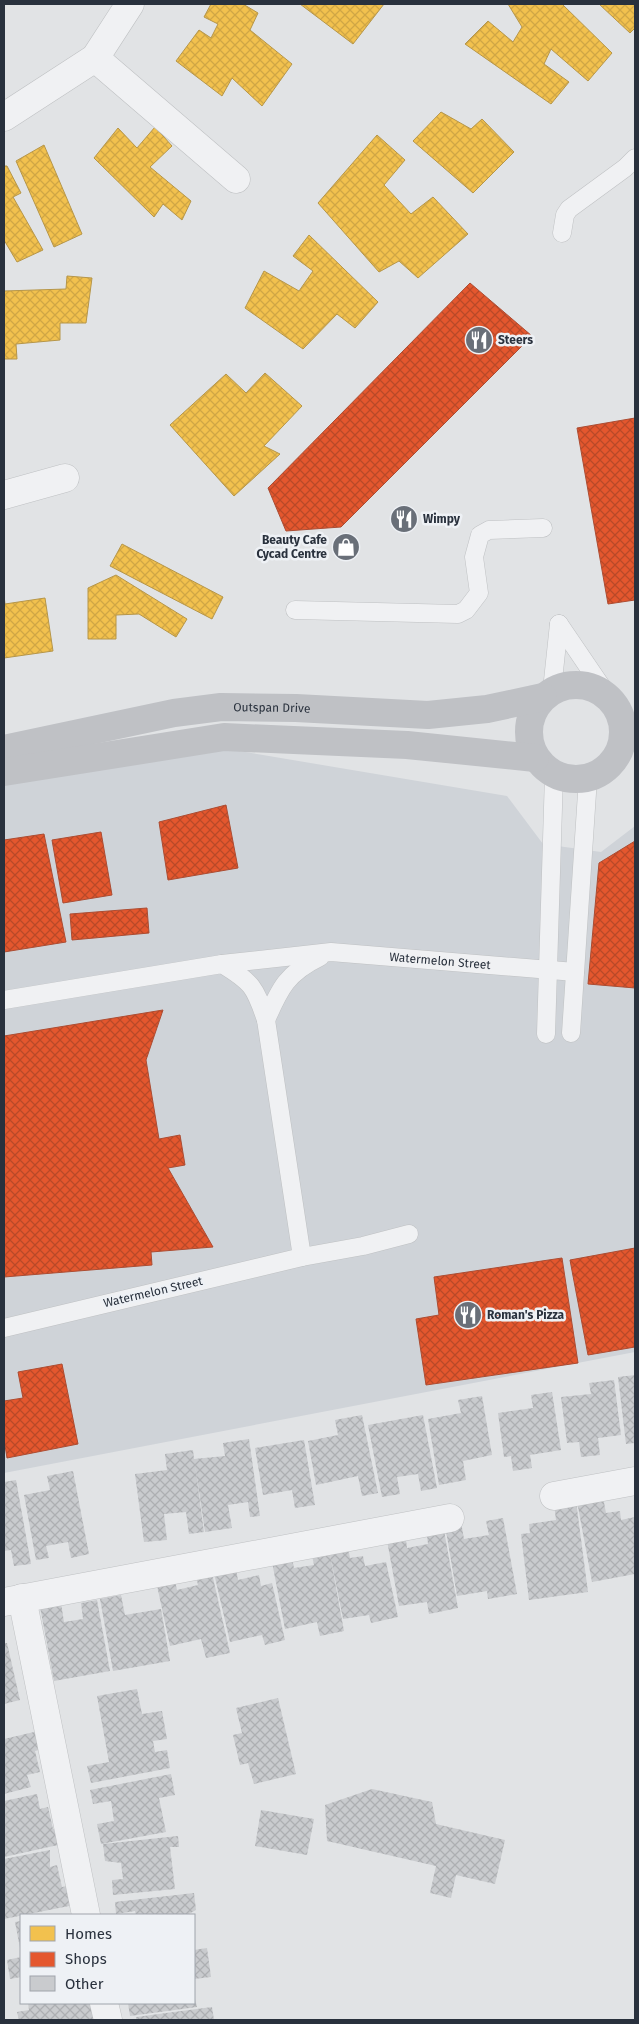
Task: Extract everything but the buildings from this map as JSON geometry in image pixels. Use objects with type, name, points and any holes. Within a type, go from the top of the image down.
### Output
[{"type":"street","points":[[4,117],[95,58],[130,4]]},
{"type":"street","points":[[95,58],[236,179]]},
{"type":"street","points":[[4,495],[65,478]]},
{"type":"street","points":[[544,766],[528,734],[531,714],[547,694],[575,684],[590,687],[622,713],[624,734],[620,752],[597,774]]},
{"type":"street","name":"Outspan Drive","points":[[4,749],[174,713],[221,707],[296,708],[428,715],[487,709],[547,694]]},
{"type":"street","points":[[4,772],[224,737],[408,745],[544,766],[570,780],[635,766]]},
{"type":"street","points":[[554,1496],[635,1481]]},
{"type":"street","points":[[86,1914],[13,1600],[450,1518]]},
{"type":"street","points":[[104,2004],[108,2020]]},
{"type":"lane","points":[[562,234],[564,220],[569,209],[625,168],[635,158]]},
{"type":"lane","points":[[295,610],[458,614],[466,610],[479,593],[474,558],[480,535],[489,530],[542,528]]},
{"type":"lane","points":[[547,694],[559,624],[622,713]]},
{"type":"lane","points":[[544,766],[548,969],[546,1034]]},
{"type":"lane","points":[[571,1033],[575,972],[597,774]]},
{"type":"lane","name":"Watermelon Street","points":[[266,1020],[280,986],[301,966],[331,952]]},
{"type":"lane","name":"Watermelon Street","points":[[4,1000],[222,964],[331,952],[575,972]]},
{"type":"lane","points":[[222,964],[244,977],[256,991],[266,1020],[302,1257]]},
{"type":"lane","name":"Watermelon Street","points":[[4,1328],[302,1257],[363,1246],[409,1234]]},
{"type":"shaded area","points":[[227,749],[507,796],[543,844],[601,852],[635,826],[635,1352],[4,1473],[4,781]]},
{"type":"place","name":"Steers","points":[[479,340]]},
{"type":"place","name":"Wimpy","points":[[404,519]]},
{"type":"place","name":"Beauty Cafe Cycad Centre","points":[[346,547]]},
{"type":"place","name":"Roman's Pizza","points":[[468,1315]]}]
